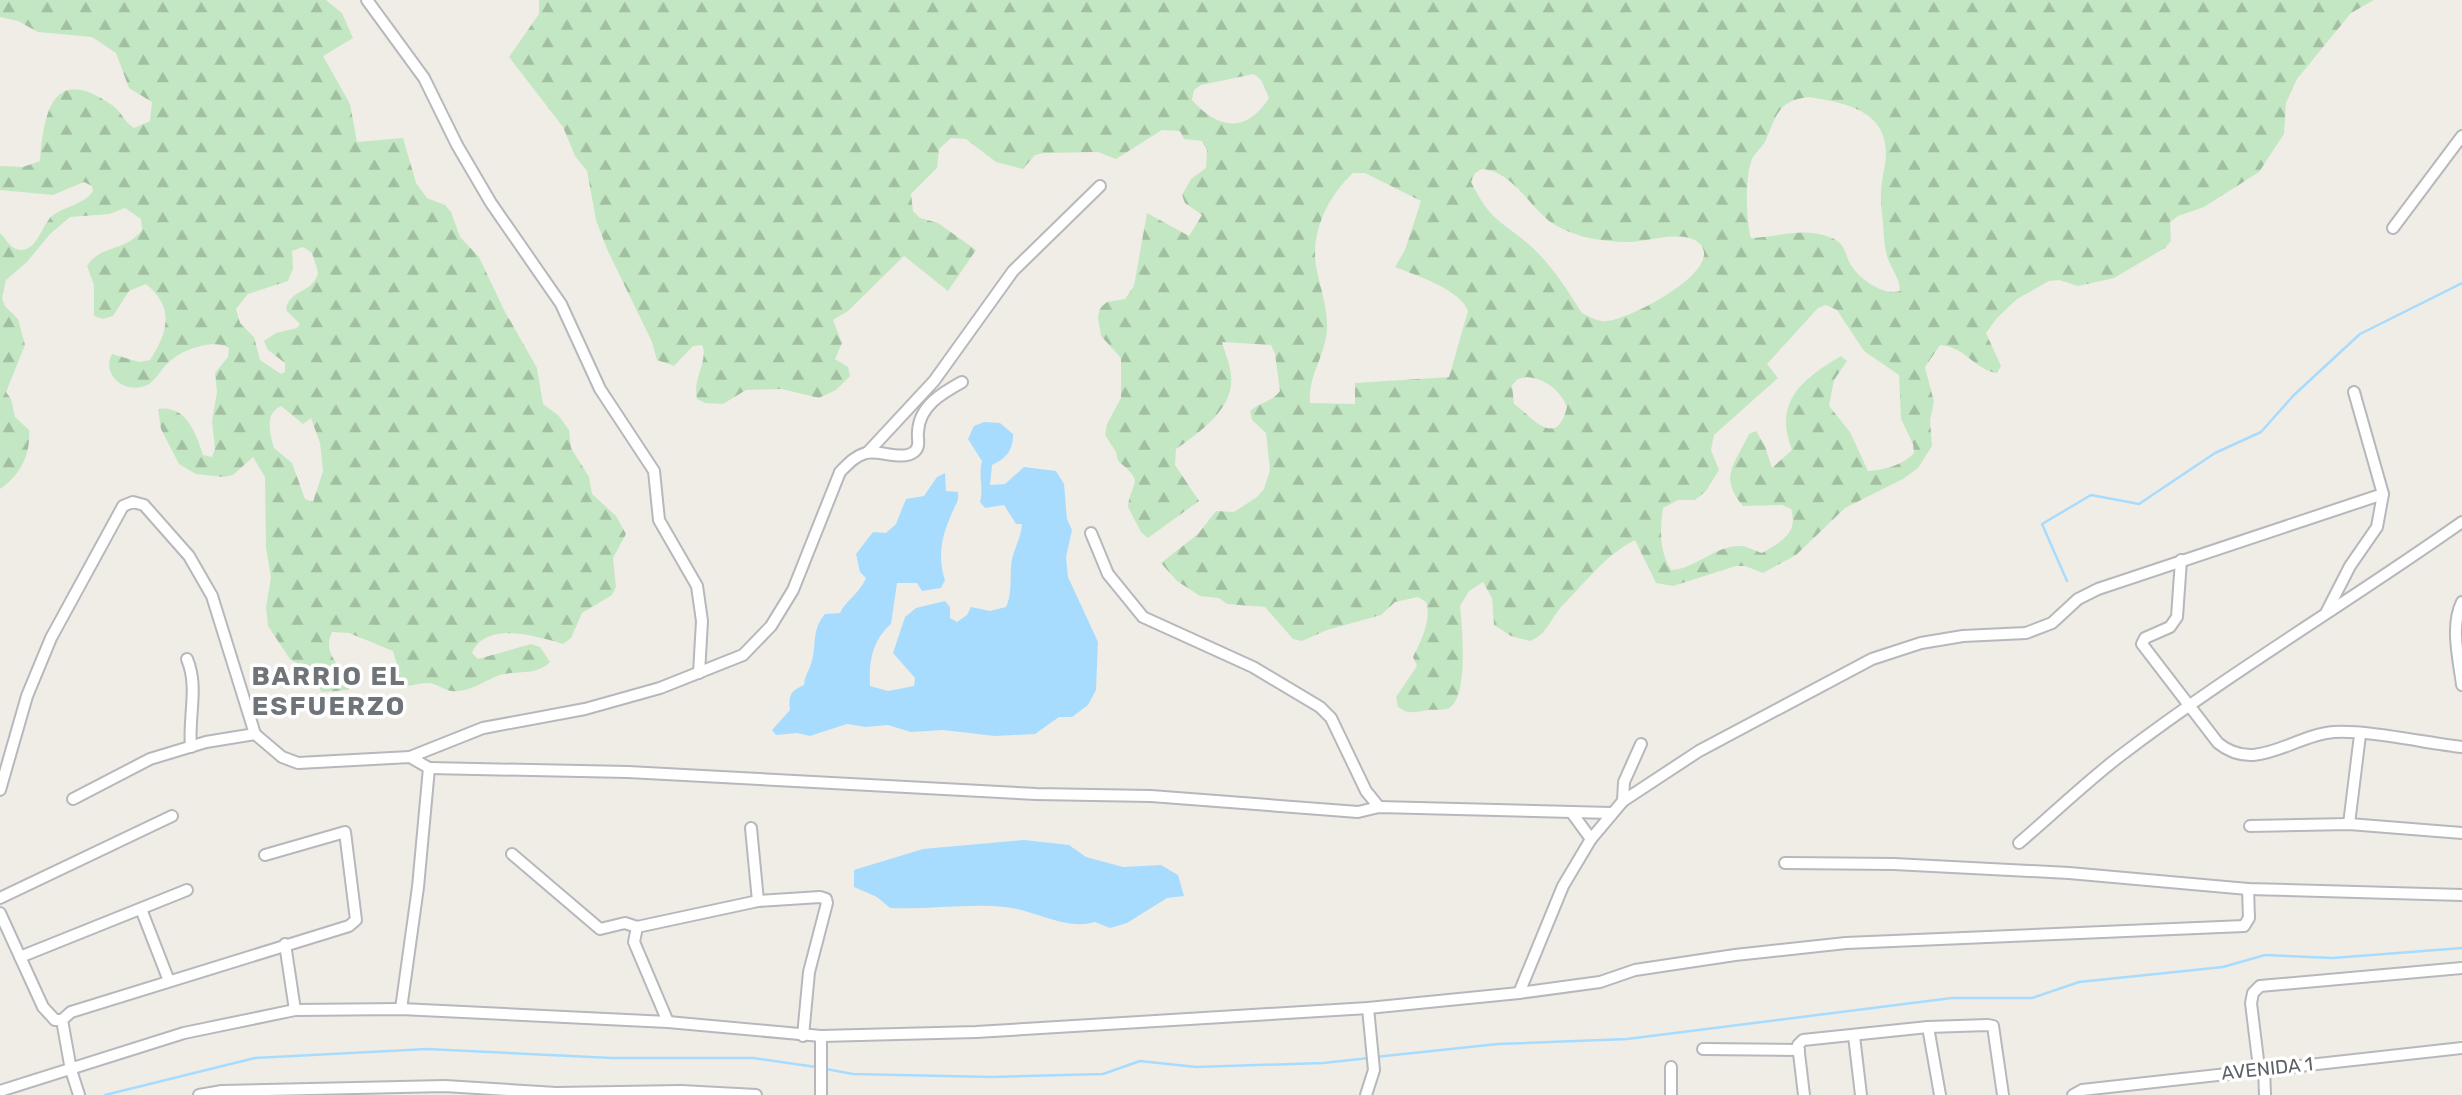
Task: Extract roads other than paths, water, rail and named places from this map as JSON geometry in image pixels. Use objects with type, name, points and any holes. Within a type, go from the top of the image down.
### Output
[{"type":"street","points":[[367,0],[424,78],[457,145],[491,203],[561,304],[600,388],[654,471],[659,520],[696,586],[702,621],[699,673]]},
{"type":"street","points":[[2393,229],[2462,136]]},
{"type":"street","points":[[0,790],[27,696],[51,638],[123,506],[133,502],[144,505],[189,556],[212,596],[255,734],[282,757],[298,763],[410,757],[483,728],[585,709],[660,688],[743,655],[771,626],[793,590],[840,472],[855,458],[868,452],[934,381],[1013,271],[1100,186]]},
{"type":"street","points":[[868,452],[906,455],[915,452],[919,444],[918,430],[927,407],[938,395],[962,382]]},
{"type":"street","points":[[2327,611],[2350,566],[2377,527],[2384,494],[2354,391]]},
{"type":"street","points":[[1518,993],[1563,886],[1591,839],[1623,801],[1699,751],[1872,659],[1932,641],[2026,633],[2052,623],[2078,599],[2098,589],[2384,494]]},
{"type":"street","points":[[2020,843],[2119,757],[2327,611],[2376,583],[2462,522]]},
{"type":"street","points":[[1091,533],[1108,574],[1143,617],[1252,667],[1320,707],[1331,718],[1366,791],[1379,807]]},
{"type":"street","points":[[2181,560],[2177,617],[2170,627],[2144,638],[2142,644],[2218,743],[2238,755],[2260,755],[2333,732],[2462,747]]},
{"type":"street","points":[[2462,602],[2458,610],[2456,634],[2462,685]]},
{"type":"street","points":[[187,659],[194,685],[189,727],[191,747]]},
{"type":"street","points":[[73,799],[150,759],[191,747],[255,734]]},
{"type":"street","points":[[2349,824],[2360,735]]},
{"type":"street","points":[[1623,801],[1624,782],[1640,744]]},
{"type":"street","points":[[410,757],[429,768],[628,772],[1036,794],[1151,796],[1358,812],[1379,807],[1611,813]]},
{"type":"street","points":[[401,1009],[418,887],[429,768]]},
{"type":"street","points":[[1572,813],[1591,839]]},
{"type":"street","points":[[0,898],[172,816]]},
{"type":"street","points":[[2250,825],[2349,824],[2462,833]]},
{"type":"street","points":[[751,828],[758,901]]},
{"type":"street","points":[[0,913],[43,1007],[55,1020],[62,1020],[71,1012],[349,926],[356,920],[345,832],[265,856]]},
{"type":"street","points":[[512,854],[600,929],[625,923],[637,927],[758,901],[826,899],[809,972],[803,1035]]},
{"type":"street","points":[[1785,863],[1894,864],[2069,873],[2248,889],[2462,895]]},
{"type":"street","points":[[0,1091],[184,1033],[295,1010],[401,1009],[668,1022],[803,1035],[821,1041],[1368,1008],[1600,982],[1635,970],[1735,955],[1846,943],[2244,926],[2249,918],[2248,889]]},
{"type":"street","points":[[20,957],[187,890]]},
{"type":"street","points":[[141,909],[169,981]]},
{"type":"street","points":[[637,927],[634,942],[668,1022]]},
{"type":"street","points":[[285,944],[295,1010]]},
{"type":"street","points":[[2264,1095],[2251,1003],[2253,993],[2260,986],[2462,968]]},
{"type":"street","points":[[1366,1095],[1374,1070],[1368,1008]]},
{"type":"street","points":[[62,1020],[71,1070],[79,1095]]},
{"type":"street","points":[[1804,1095],[1799,1050],[1799,1042],[1803,1040],[1928,1027],[1993,1026],[2003,1095]]},
{"type":"street","points":[[1928,1027],[1940,1095]]},
{"type":"street","points":[[1854,1036],[1861,1095]]},
{"type":"street","points":[[821,1041],[821,1092]]},
{"type":"street","name":"AVENIDA 1","points":[[2074,1095],[2082,1090],[2262,1068],[2462,1048]]},
{"type":"street","points":[[1703,1049],[1799,1050]]},
{"type":"street","points":[[1671,1067],[1671,1095]]},
{"type":"street","points":[[198,1095],[222,1091],[445,1086],[556,1093],[681,1091],[756,1095]]},
{"type":"water","points":[[984,422],[1000,423],[1013,434],[1008,453],[992,465],[990,485],[1005,484],[1024,467],[1056,471],[1064,484],[1067,519],[1072,530],[1066,557],[1068,577],[1098,642],[1096,690],[1088,705],[1072,717],[1059,717],[1035,734],[995,736],[943,730],[911,732],[888,725],[866,727],[847,724],[810,736],[797,733],[776,735],[772,730],[790,710],[791,694],[804,685],[821,620],[825,614],[840,613],[866,578],[860,572],[856,554],[873,532],[886,533],[896,524],[906,499],[924,496],[937,477],[945,473],[946,491],[958,492],[958,496],[942,546],[941,562],[945,580],[941,588],[922,591],[917,583],[897,583],[891,624],[880,637],[873,652],[870,686],[888,691],[914,686],[915,678],[893,653],[905,617],[916,608],[945,601],[950,607],[950,618],[957,622],[967,615],[971,607],[990,611],[1006,607],[1010,593],[1011,562],[1022,524],[1016,524],[1004,505],[985,508],[980,502],[982,461],[968,439],[974,426]]},
{"type":"water","points":[[1024,840],[1069,845],[1086,857],[1123,867],[1161,865],[1178,875],[1184,896],[1167,898],[1127,923],[1110,928],[1095,922],[1062,922],[1005,907],[890,908],[877,897],[854,887],[854,870],[923,849]]},
{"type":"waterway","points":[[2067,581],[2042,524],[2091,495],[2139,504],[2215,453],[2261,432],[2294,395],[2360,334],[2462,283]]},
{"type":"waterway","points":[[1375,1057],[1498,1044],[1627,1039],[1952,998],[2032,998],[2079,982],[2223,967],[2265,955],[2333,958],[2462,948]]},
{"type":"waterway","points":[[105,1095],[255,1058],[427,1049],[612,1058],[753,1058],[816,1067]]},
{"type":"waterway","points":[[826,1069],[853,1074],[992,1077],[1103,1074],[1140,1061],[1196,1067],[1323,1063],[1369,1058]]},
{"type":"district","name":"BARRIO EL ESFUERZO","points":[[329,691]]}]
